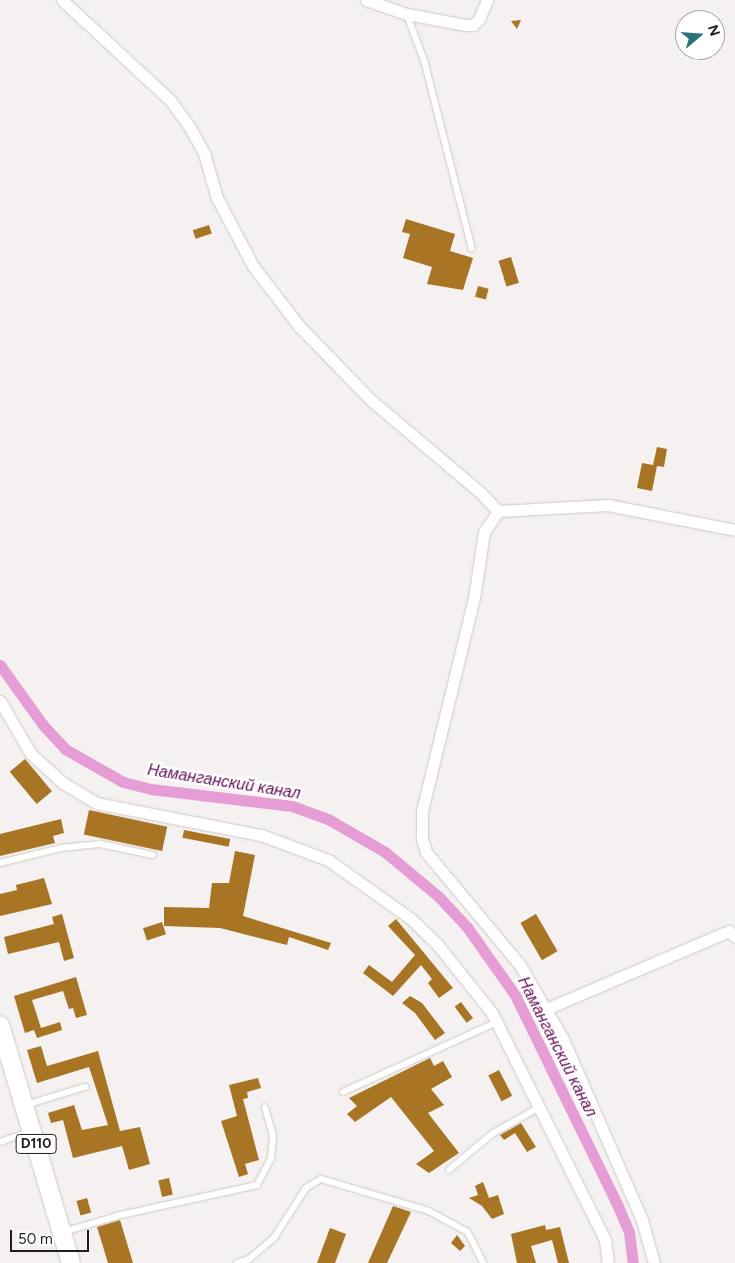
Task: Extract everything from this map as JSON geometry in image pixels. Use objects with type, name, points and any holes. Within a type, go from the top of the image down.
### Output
[{"type":"main road","name":"D110","points":[[0,1025],[71,1263]]},
{"type":"street","points":[[62,0],[170,100],[189,126],[204,153],[217,198],[253,266],[299,326],[372,401],[481,492],[498,511]]},
{"type":"street","points":[[366,0],[407,14],[473,25],[487,0]]},
{"type":"street","points":[[498,511],[608,505],[735,530]]},
{"type":"street","points":[[498,511],[484,532],[474,598],[422,811],[422,840],[426,852],[520,965],[563,1039],[642,1220],[654,1263]]},
{"type":"street","points":[[0,702],[31,754],[63,783],[96,803],[261,835],[328,860],[410,918],[437,944],[497,1022],[605,1240],[608,1263]]},
{"type":"street","points":[[546,1009],[733,932]]},
{"type":"lane","points":[[407,14],[425,62],[472,248]]},
{"type":"lane","points":[[0,863],[61,848],[100,844],[153,855]]},
{"type":"lane","points":[[343,1092],[497,1022]]},
{"type":"lane","points":[[24,1105],[85,1087]]},
{"type":"lane","points":[[62,1232],[121,1215],[257,1185],[271,1159],[273,1136],[265,1108]]},
{"type":"lane","points":[[450,1170],[492,1134],[538,1108]]},
{"type":"lane","points":[[0,1142],[32,1131]]},
{"type":"lane","points":[[237,1263],[249,1259],[274,1238],[306,1188],[322,1179],[429,1211],[468,1232],[484,1263]]},
{"type":"building","points":[[521,20],[517,29],[511,21]]},
{"type":"building","points":[[406,219],[455,234],[450,251],[473,258],[463,290],[427,284],[432,267],[403,258],[410,234],[402,232]]},
{"type":"building","points":[[209,225],[212,234],[196,239],[193,230]]},
{"type":"building","points":[[511,257],[519,283],[506,287],[499,261]]},
{"type":"building","points":[[478,286],[489,289],[486,299],[475,297]]},
{"type":"building","points":[[657,447],[667,449],[664,467],[657,466],[652,491],[637,488],[642,463],[653,465]]},
{"type":"building","points":[[25,759],[52,791],[37,804],[10,772]]},
{"type":"building","points":[[89,810],[167,827],[162,851],[84,834]]},
{"type":"building","points":[[61,819],[64,833],[53,836],[55,843],[0,856],[0,834]]},
{"type":"building","points":[[184,830],[230,839],[229,847],[182,838]]},
{"type":"building","points":[[235,851],[255,855],[243,916],[331,943],[328,950],[289,937],[287,945],[220,928],[164,926],[164,907],[209,908],[212,883],[229,883]]},
{"type":"building","points":[[44,878],[52,904],[0,916],[0,894],[17,890],[16,885]]},
{"type":"building","points":[[62,914],[74,958],[64,961],[59,942],[8,954],[4,937],[54,924],[52,917]]},
{"type":"building","points":[[536,914],[558,951],[542,960],[520,923]]},
{"type":"building","points":[[396,919],[453,988],[439,998],[428,983],[432,979],[421,965],[393,996],[363,973],[369,965],[392,982],[415,955],[388,926]]},
{"type":"building","points":[[162,922],[166,934],[147,941],[143,928]]},
{"type":"building","points":[[76,977],[87,1015],[76,1018],[73,1008],[69,1009],[63,991],[32,1000],[41,1028],[60,1022],[62,1030],[37,1038],[34,1030],[25,1033],[14,996]]},
{"type":"building","points":[[410,996],[422,1003],[445,1033],[435,1040],[415,1013],[402,1003]]},
{"type":"building","points":[[461,1002],[473,1018],[467,1023],[455,1007]]},
{"type":"building","points":[[41,1046],[47,1066],[98,1051],[120,1131],[140,1127],[150,1164],[129,1170],[122,1146],[73,1158],[63,1120],[51,1123],[48,1113],[74,1105],[82,1130],[108,1125],[89,1067],[37,1083],[27,1050]]},
{"type":"building","points":[[430,1058],[434,1066],[443,1061],[452,1077],[431,1089],[444,1105],[428,1113],[459,1153],[429,1173],[416,1164],[434,1151],[391,1097],[355,1122],[347,1114],[357,1106],[349,1098]]},
{"type":"building","points":[[499,1070],[512,1096],[501,1101],[488,1075]]},
{"type":"building","points":[[258,1078],[261,1088],[247,1092],[248,1098],[243,1099],[259,1160],[245,1164],[248,1174],[239,1177],[221,1121],[237,1116],[229,1085]]},
{"type":"building","points":[[521,1123],[536,1147],[527,1152],[515,1133],[504,1140],[500,1135]]},
{"type":"building","points":[[169,1178],[173,1195],[162,1197],[158,1180]]},
{"type":"building","points":[[483,1182],[489,1198],[498,1195],[504,1214],[492,1219],[482,1206],[469,1198],[478,1195],[475,1186]]},
{"type":"building","points":[[87,1198],[91,1212],[81,1215],[76,1201]]},
{"type":"building","points":[[393,1206],[411,1212],[387,1263],[368,1263]]},
{"type":"building","points":[[120,1220],[133,1263],[108,1263],[97,1227]]},
{"type":"building","points":[[545,1225],[546,1230],[560,1227],[569,1263],[558,1263],[552,1240],[531,1246],[536,1263],[517,1263],[511,1234]]},
{"type":"building","points":[[330,1228],[346,1234],[335,1263],[317,1263]]},
{"type":"building","points":[[457,1235],[465,1246],[460,1251],[451,1243]]},
{"type":"waterway","name":"Наманганский канал","points":[[0,665],[43,725],[65,749],[123,782],[151,789],[292,806],[328,819],[385,852],[439,897],[467,927],[515,995],[617,1204],[629,1232],[633,1263]]}]
